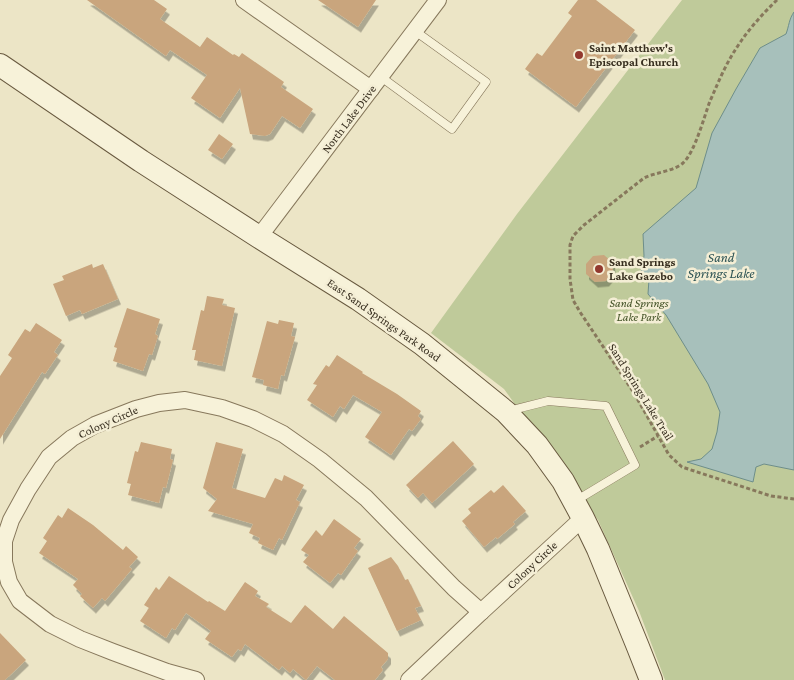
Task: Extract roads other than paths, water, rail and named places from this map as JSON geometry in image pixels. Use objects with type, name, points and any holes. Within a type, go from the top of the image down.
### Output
[{"type":"street","points":[[244,0],[376,83]]},
{"type":"street","name":"North Lake Drive","points":[[259,237],[438,0]]},
{"type":"street","name":"East Sand Springs Park Road","points":[[0,64],[141,160],[366,305],[422,344],[506,412],[537,445],[563,481],[579,510],[651,680]]},
{"type":"street","name":"Colony Circle","points":[[196,680],[167,672],[113,652],[80,639],[50,624],[20,601],[2,562],[4,541],[11,520],[28,489],[50,457],[72,438],[95,425],[136,409],[159,403],[184,400],[222,408],[253,419],[284,434],[320,460],[366,498],[454,588],[482,612]]},
{"type":"street","name":"Colony Circle","points":[[409,680],[482,612],[579,510]]},
{"type":"lane","points":[[376,83],[452,129],[486,82],[415,31]]},
{"type":"lane","points":[[506,412],[548,402],[606,406],[636,465],[579,510]]},
{"type":"water","name":"Sand Springs Lake","points":[[794,12],[794,470],[764,464],[756,467],[753,482],[687,462],[701,459],[712,449],[720,412],[708,384],[666,315],[648,294],[649,279],[641,270],[644,256],[643,234],[696,188],[712,133],[736,89],[760,48],[786,34]]},
{"type":"place","name":"Saint Matthew's Episcopal Church","points":[[579,55]]},
{"type":"place","name":"Sand Springs Lake Gazebo","points":[[599,269]]},
{"type":"park label","name":"Sand Springs Lake Park","points":[[639,310]]}]
